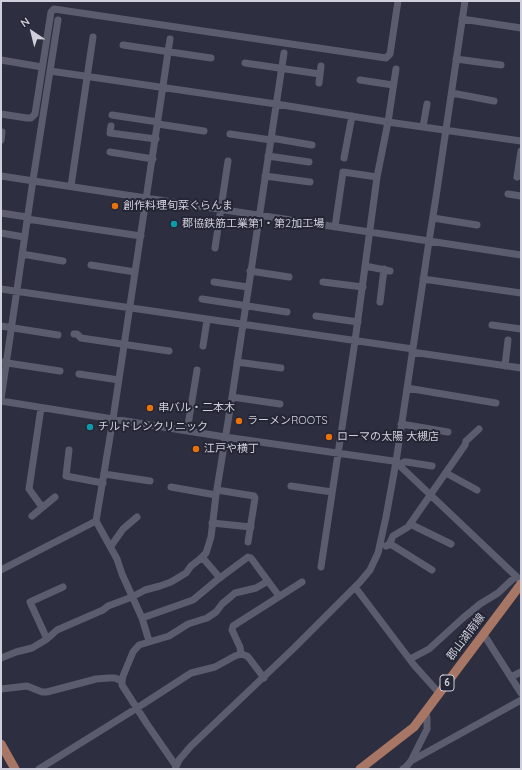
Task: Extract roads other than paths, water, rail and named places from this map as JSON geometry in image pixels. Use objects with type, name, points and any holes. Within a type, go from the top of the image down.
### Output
[{"type":"main road","name":"郡山湖南線","points":[[360,769],[414,727],[483,635],[518,577]]},
{"type":"main road","points":[[1,744],[14,769]]},
{"type":"street","points":[[1,114],[31,118],[35,114],[51,12],[54,9],[386,58],[390,54],[398,1]]},
{"type":"street","points":[[176,767],[179,760],[191,746],[264,678],[360,582],[376,560],[397,463],[401,424],[465,1]]},
{"type":"street","points":[[462,19],[521,28]]},
{"type":"street","points":[[58,20],[32,180],[12,327],[4,362],[1,400],[41,408],[225,437],[391,460],[397,463],[518,577],[498,593],[480,604],[429,649],[410,659]]},
{"type":"street","points":[[71,186],[93,37]]},
{"type":"street","points":[[149,641],[142,618],[122,574],[117,559],[96,522],[153,159],[170,39]]},
{"type":"street","points":[[123,45],[212,58]]},
{"type":"street","points":[[1,658],[32,648],[64,626],[72,624],[145,590],[160,586],[182,576],[206,553],[210,540],[284,53]]},
{"type":"street","points":[[456,59],[501,65]]},
{"type":"street","points":[[1,60],[42,67]]},
{"type":"street","points":[[245,63],[320,74]]},
{"type":"street","points":[[319,83],[321,66]]},
{"type":"street","points":[[321,567],[337,453],[358,322],[377,177],[388,122],[396,69]]},
{"type":"street","points":[[50,71],[521,141]]},
{"type":"street","points":[[360,80],[393,85]]},
{"type":"street","points":[[452,93],[494,101]]},
{"type":"street","points":[[423,127],[427,104]]},
{"type":"street","points":[[112,115],[204,131]]},
{"type":"street","points":[[344,158],[352,116]]},
{"type":"street","points":[[111,126],[110,133],[156,138]]},
{"type":"street","points":[[1,140],[2,132]]},
{"type":"street","points":[[230,134],[312,145]]},
{"type":"street","points":[[517,177],[521,151]]},
{"type":"street","points":[[110,152],[153,159]]},
{"type":"street","points":[[268,156],[309,162]]},
{"type":"street","points":[[216,248],[228,161]]},
{"type":"street","points":[[335,226],[344,172],[377,177]]},
{"type":"street","points":[[1,176],[521,255]]},
{"type":"street","points":[[265,176],[310,182]]},
{"type":"street","points":[[508,194],[521,196]]},
{"type":"street","points":[[1,213],[141,236]]},
{"type":"street","points":[[433,218],[477,225]]},
{"type":"street","points":[[1,233],[24,237]]},
{"type":"street","points":[[22,254],[63,261]]},
{"type":"street","points":[[91,265],[135,272]]},
{"type":"street","points":[[365,266],[387,270],[380,302]]},
{"type":"street","points":[[250,271],[289,276]]},
{"type":"street","points":[[423,278],[521,294]]},
{"type":"street","points":[[214,282],[248,287]]},
{"type":"street","points":[[323,282],[363,287]]},
{"type":"street","points":[[1,289],[355,341],[521,368]]},
{"type":"street","points":[[202,299],[287,312]]},
{"type":"street","points":[[316,316],[358,322]]},
{"type":"street","points":[[203,346],[207,320]]},
{"type":"street","points":[[492,325],[521,329]]},
{"type":"street","points":[[1,326],[58,334]]},
{"type":"street","points":[[74,334],[78,334],[81,338],[169,351]]},
{"type":"street","points":[[505,366],[508,340]]},
{"type":"street","points":[[4,362],[60,371]]},
{"type":"street","points":[[237,362],[281,368]]},
{"type":"street","points":[[187,431],[197,370]]},
{"type":"street","points":[[79,374],[119,380]]},
{"type":"street","points":[[407,388],[496,403]]},
{"type":"street","points":[[232,397],[280,404]]},
{"type":"street","points":[[41,408],[29,488],[42,507]]},
{"type":"street","points":[[401,424],[448,432]]},
{"type":"street","points":[[389,545],[394,536],[410,524],[465,445],[466,441],[479,429]]},
{"type":"street","points":[[69,450],[66,476],[103,483]]},
{"type":"street","points":[[397,463],[408,462],[432,466]]},
{"type":"street","points":[[446,472],[477,490]]},
{"type":"street","points":[[104,474],[150,481]]},
{"type":"street","points":[[292,486],[332,492]]},
{"type":"street","points":[[171,487],[254,496],[255,498],[248,542]]},
{"type":"street","points":[[32,516],[55,497]]},
{"type":"street","points":[[111,546],[123,528],[137,517]]},
{"type":"street","points":[[1,570],[96,522]]},
{"type":"street","points":[[212,523],[251,527]]},
{"type":"street","points":[[410,524],[450,544]]},
{"type":"street","points":[[380,547],[392,545],[432,570]]},
{"type":"street","points":[[202,557],[220,578]]},
{"type":"street","points":[[142,618],[193,600],[248,557],[251,558],[279,596]]},
{"type":"street","points":[[176,767],[123,688],[122,681],[133,652],[139,645],[169,636],[188,624],[207,618],[216,612],[222,604],[235,593],[256,588],[268,581]]},
{"type":"street","points":[[241,654],[239,643],[232,630],[233,626],[302,582]]},
{"type":"street","points":[[47,639],[30,602],[63,586]]},
{"type":"street","points":[[354,587],[410,659],[439,693]]},
{"type":"street","points":[[483,635],[521,693]]},
{"type":"street","points":[[39,769],[191,673],[215,667],[241,654],[249,658],[264,678]]},
{"type":"street","points":[[511,677],[521,672]]},
{"type":"street","points":[[1,689],[27,686],[42,692],[47,692],[96,679],[115,678],[122,681]]},
{"type":"street","points":[[409,767],[521,700]]},
{"type":"street","points":[[409,767],[427,729],[427,717],[425,712]]},
{"type":"place","name":"創作料理旬菜ぐらんま","points":[[115,206]]},
{"type":"place","name":"郡協鉄筋工業第1・第2加工場","points":[[174,224]]},
{"type":"place","name":"串バル・二本木","points":[[150,408]]},
{"type":"place","name":"ラーメンROOTS","points":[[239,421]]},
{"type":"place","name":"チルドレンクリニック","points":[[90,427]]},
{"type":"place","name":"ローマの太陽 大槻店","points":[[329,437]]},
{"type":"place","name":"江戸や横丁","points":[[196,449]]}]
